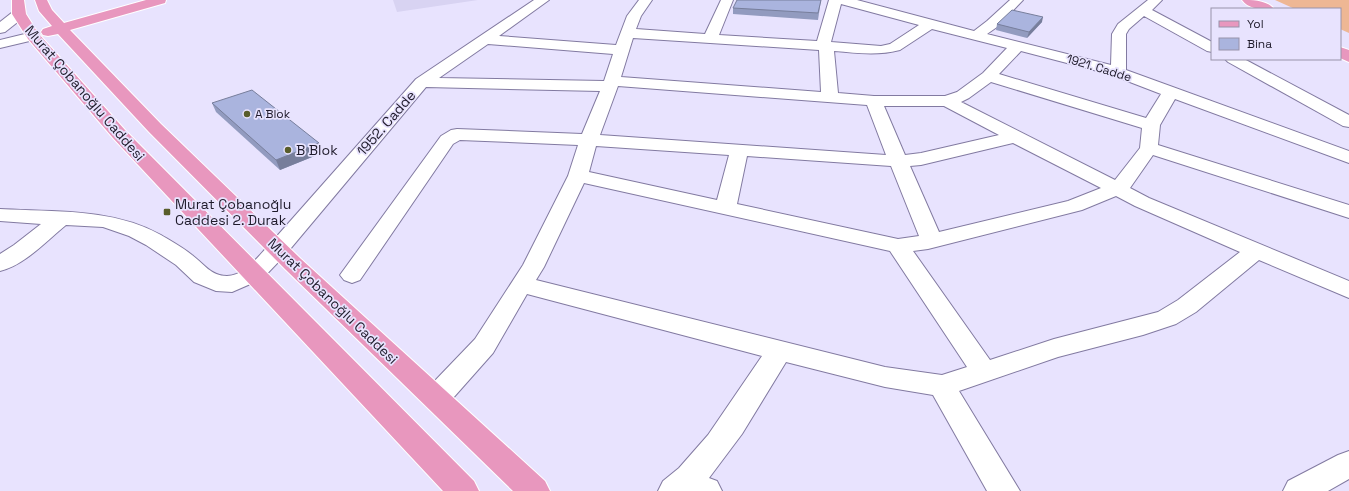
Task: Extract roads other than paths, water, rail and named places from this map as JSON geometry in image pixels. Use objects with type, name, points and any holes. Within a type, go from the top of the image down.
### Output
[{"type":"main road","name":"Murat Çobanoğlu Caddesi","points":[[41,0],[46,11],[61,28],[155,128],[278,249],[534,491]]},
{"type":"main road","points":[[33,36],[160,0]]},
{"type":"main road","points":[[1248,0],[1265,8]]},
{"type":"main road","name":"Murat Çobanoğlu Caddesi","points":[[18,7],[33,36],[119,134],[463,491]]},
{"type":"street","name":"1952. Cadde","points":[[254,274],[278,249],[422,82],[543,0]]},
{"type":"street","points":[[436,398],[484,346],[521,284],[533,267],[578,176],[589,140],[611,83],[623,42],[634,16],[646,0]]},
{"type":"street","points":[[710,39],[727,0]]},
{"type":"street","points":[[830,98],[826,50],[823,45],[835,0]]},
{"type":"street","name":"1921. Cadde","points":[[842,0],[895,9],[930,24],[1118,72],[1349,157]]},
{"type":"street","points":[[976,36],[992,24],[1017,0]]},
{"type":"street","points":[[1118,72],[1119,34],[1123,28],[1156,0]]},
{"type":"street","points":[[0,29],[18,7]]},
{"type":"street","points":[[1144,10],[1211,47]]},
{"type":"street","points":[[484,39],[623,42],[710,39],[823,45],[881,50],[895,47],[930,24]]},
{"type":"street","points":[[0,44],[33,36]]},
{"type":"street","points":[[422,82],[611,83],[874,101],[947,101],[963,95],[989,76],[1018,46]]},
{"type":"street","points":[[1235,60],[1349,122]]},
{"type":"street","points":[[989,76],[1151,125]]},
{"type":"street","points":[[578,176],[726,207],[898,246],[932,241],[1074,206],[1117,189],[1125,182],[1149,148],[1151,125],[1171,91]]},
{"type":"street","points":[[874,101],[932,241]]},
{"type":"street","points":[[947,101],[1142,202],[1349,290]]},
{"type":"street","points":[[352,275],[447,140],[457,134],[589,140],[898,161],[921,159],[1014,137]]},
{"type":"street","points":[[1149,148],[1349,212]]},
{"type":"street","points":[[726,207],[739,150]]},
{"type":"street","points":[[0,216],[104,221],[137,231],[170,249],[202,277],[216,283],[232,284],[254,274]]},
{"type":"street","points":[[0,264],[22,250],[60,219]]},
{"type":"street","points":[[898,246],[984,372]]},
{"type":"street","points":[[521,284],[779,351],[885,376],[942,386],[1054,349],[1143,326],[1167,318],[1187,306],[1256,251]]},
{"type":"street","points":[[689,488],[738,418],[779,351]]},
{"type":"street","points":[[942,386],[1004,491]]},
{"type":"street","points":[[1299,491],[1349,464]]},
{"type":"place","name":"A Blok","points":[[247,114]]},
{"type":"place","name":"B Blok","points":[[288,150]]},
{"type":"place","name":"Murat Çobanoğlu Caddesi 2. Durak","points":[[167,212]]}]
